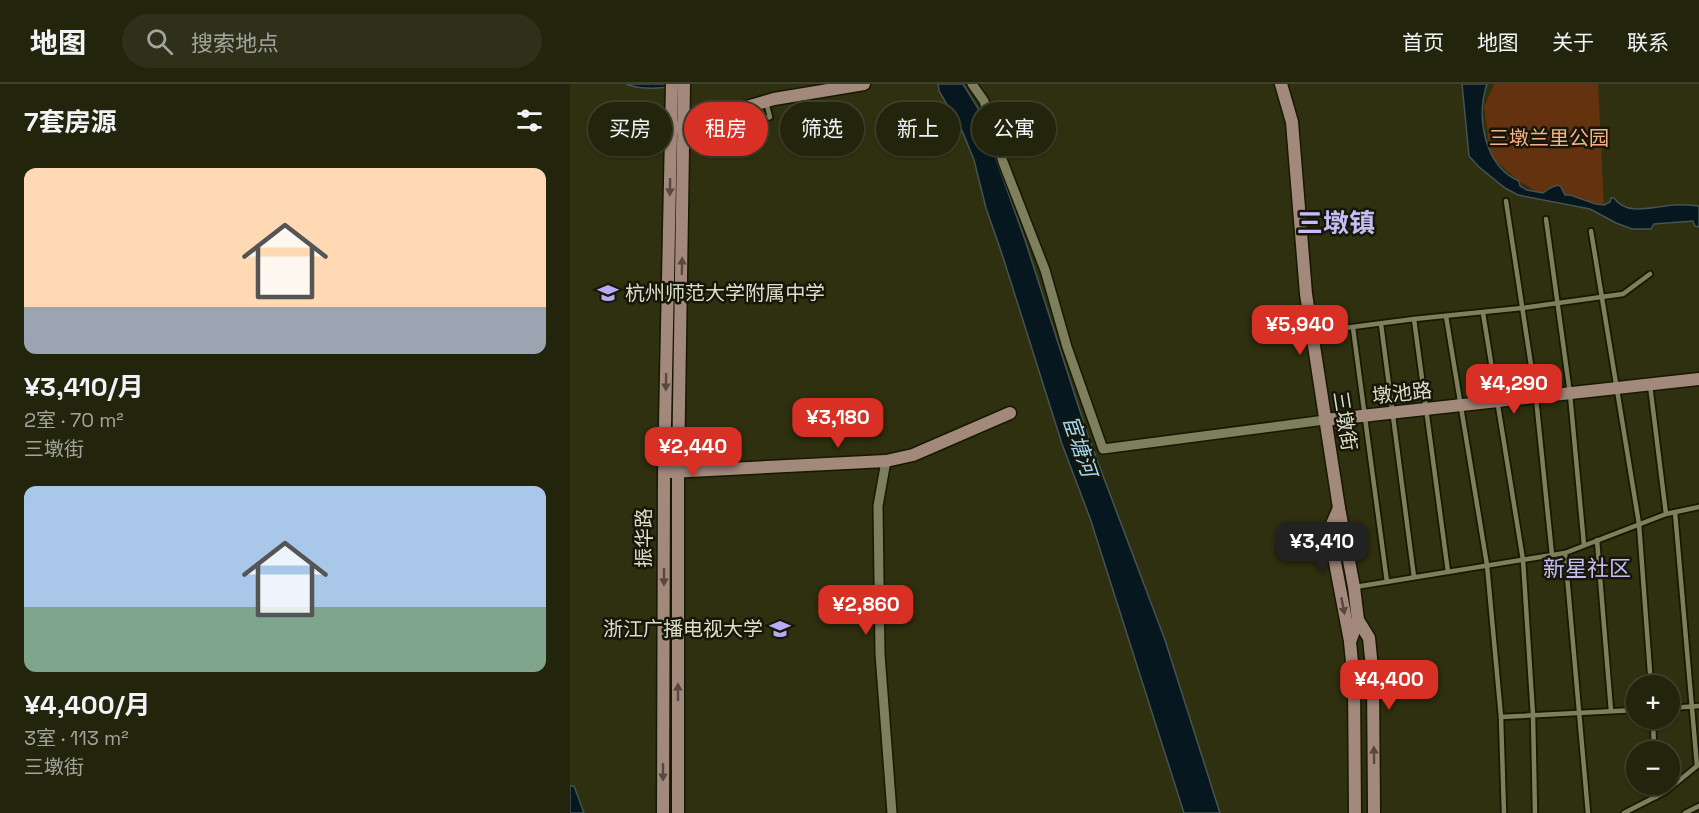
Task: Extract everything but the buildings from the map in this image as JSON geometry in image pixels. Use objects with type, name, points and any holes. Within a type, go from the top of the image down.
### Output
[{"type":"street","points":[[678,127],[766,101],[864,84]]},
{"type":"street","points":[[972,84],[984,101],[1002,162],[1045,270],[1067,347],[1103,449],[1325,420]]},
{"type":"street","name":"三墩街","points":[[1281,84],[1292,122],[1306,284],[1325,420],[1358,620],[1369,638],[1373,678],[1374,813]]},
{"type":"street","name":"振华路","points":[[663,813],[664,472],[678,88]]},
{"type":"street","name":"振华路","points":[[678,127],[684,142],[678,471],[678,813]]},
{"type":"street","name":"墩池路","points":[[1325,420],[1699,379]]},
{"type":"street","points":[[664,472],[886,461],[913,455],[1010,413]]},
{"type":"street","points":[[886,461],[878,506],[880,654],[892,813]]},
{"type":"street","points":[[1339,508],[1329,531],[1350,642]]},
{"type":"street","name":"三墩街","points":[[1355,813],[1354,682],[1350,642],[1358,620]]},
{"type":"lane","points":[[1506,201],[1536,398],[1552,555]]},
{"type":"lane","points":[[1546,219],[1570,394],[1584,545]]},
{"type":"lane","points":[[1591,231],[1639,524],[1650,675]]},
{"type":"lane","points":[[1312,332],[1483,313],[1623,294],[1650,274]]},
{"type":"lane","points":[[1483,313],[1523,560],[1533,715],[1535,813]]},
{"type":"lane","points":[[1446,316],[1487,566],[1502,717],[1504,813]]},
{"type":"lane","points":[[1414,319],[1448,572]]},
{"type":"lane","points":[[1382,324],[1414,577]]},
{"type":"lane","points":[[1353,328],[1387,582]]},
{"type":"lane","points":[[1650,385],[1666,514]]},
{"type":"lane","points":[[1354,587],[1564,553],[1666,514],[1699,507]]},
{"type":"lane","points":[[1624,813],[1665,792],[1697,766],[1675,512]]},
{"type":"lane","points":[[1597,540],[1611,711]]},
{"type":"lane","points":[[1564,553],[1588,813]]},
{"type":"lane","points":[[1680,708],[1699,706]]},
{"type":"lane","points":[[1502,717],[1626,710]]},
{"type":"lane","points":[[1685,813],[1699,806]]},
{"type":"green space","name":"三墩兰里公园","points":[[1494,84],[1598,84],[1604,205],[1537,192],[1519,181],[1491,157],[1484,107]]},
{"type":"water","points":[[626,84],[688,84],[649,88]]},
{"type":"water","points":[[938,84],[963,84],[974,102],[972,102],[972,155],[960,126],[960,102],[946,102]]},
{"type":"water","points":[[1462,84],[1487,84],[1482,111],[1486,139],[1498,164],[1507,174],[1519,181],[1520,186],[1543,193],[1558,185],[1565,195],[1604,205],[1614,198],[1620,204],[1634,209],[1677,205],[1699,206],[1699,227],[1695,226],[1693,221],[1654,224],[1651,229],[1632,229],[1590,209],[1518,195],[1505,188],[1469,156]]},
{"type":"water","name":"宦塘河","points":[[972,156],[995,156],[1025,240],[1088,436],[1165,640],[1220,813],[1184,813],[1090,518],[1062,444],[986,208]]},
{"type":"water","points":[[570,786],[574,786],[584,813],[570,813]]},
{"type":"place","name":"杭州师范大学附属中学","points":[[608,293]]},
{"type":"place","name":"浙江广播电视大学","points":[[780,629]]},
{"type":"district","name":"三墩镇","points":[[1336,223]]},
{"type":"district","name":"新星社区","points":[[1587,568]]}]
